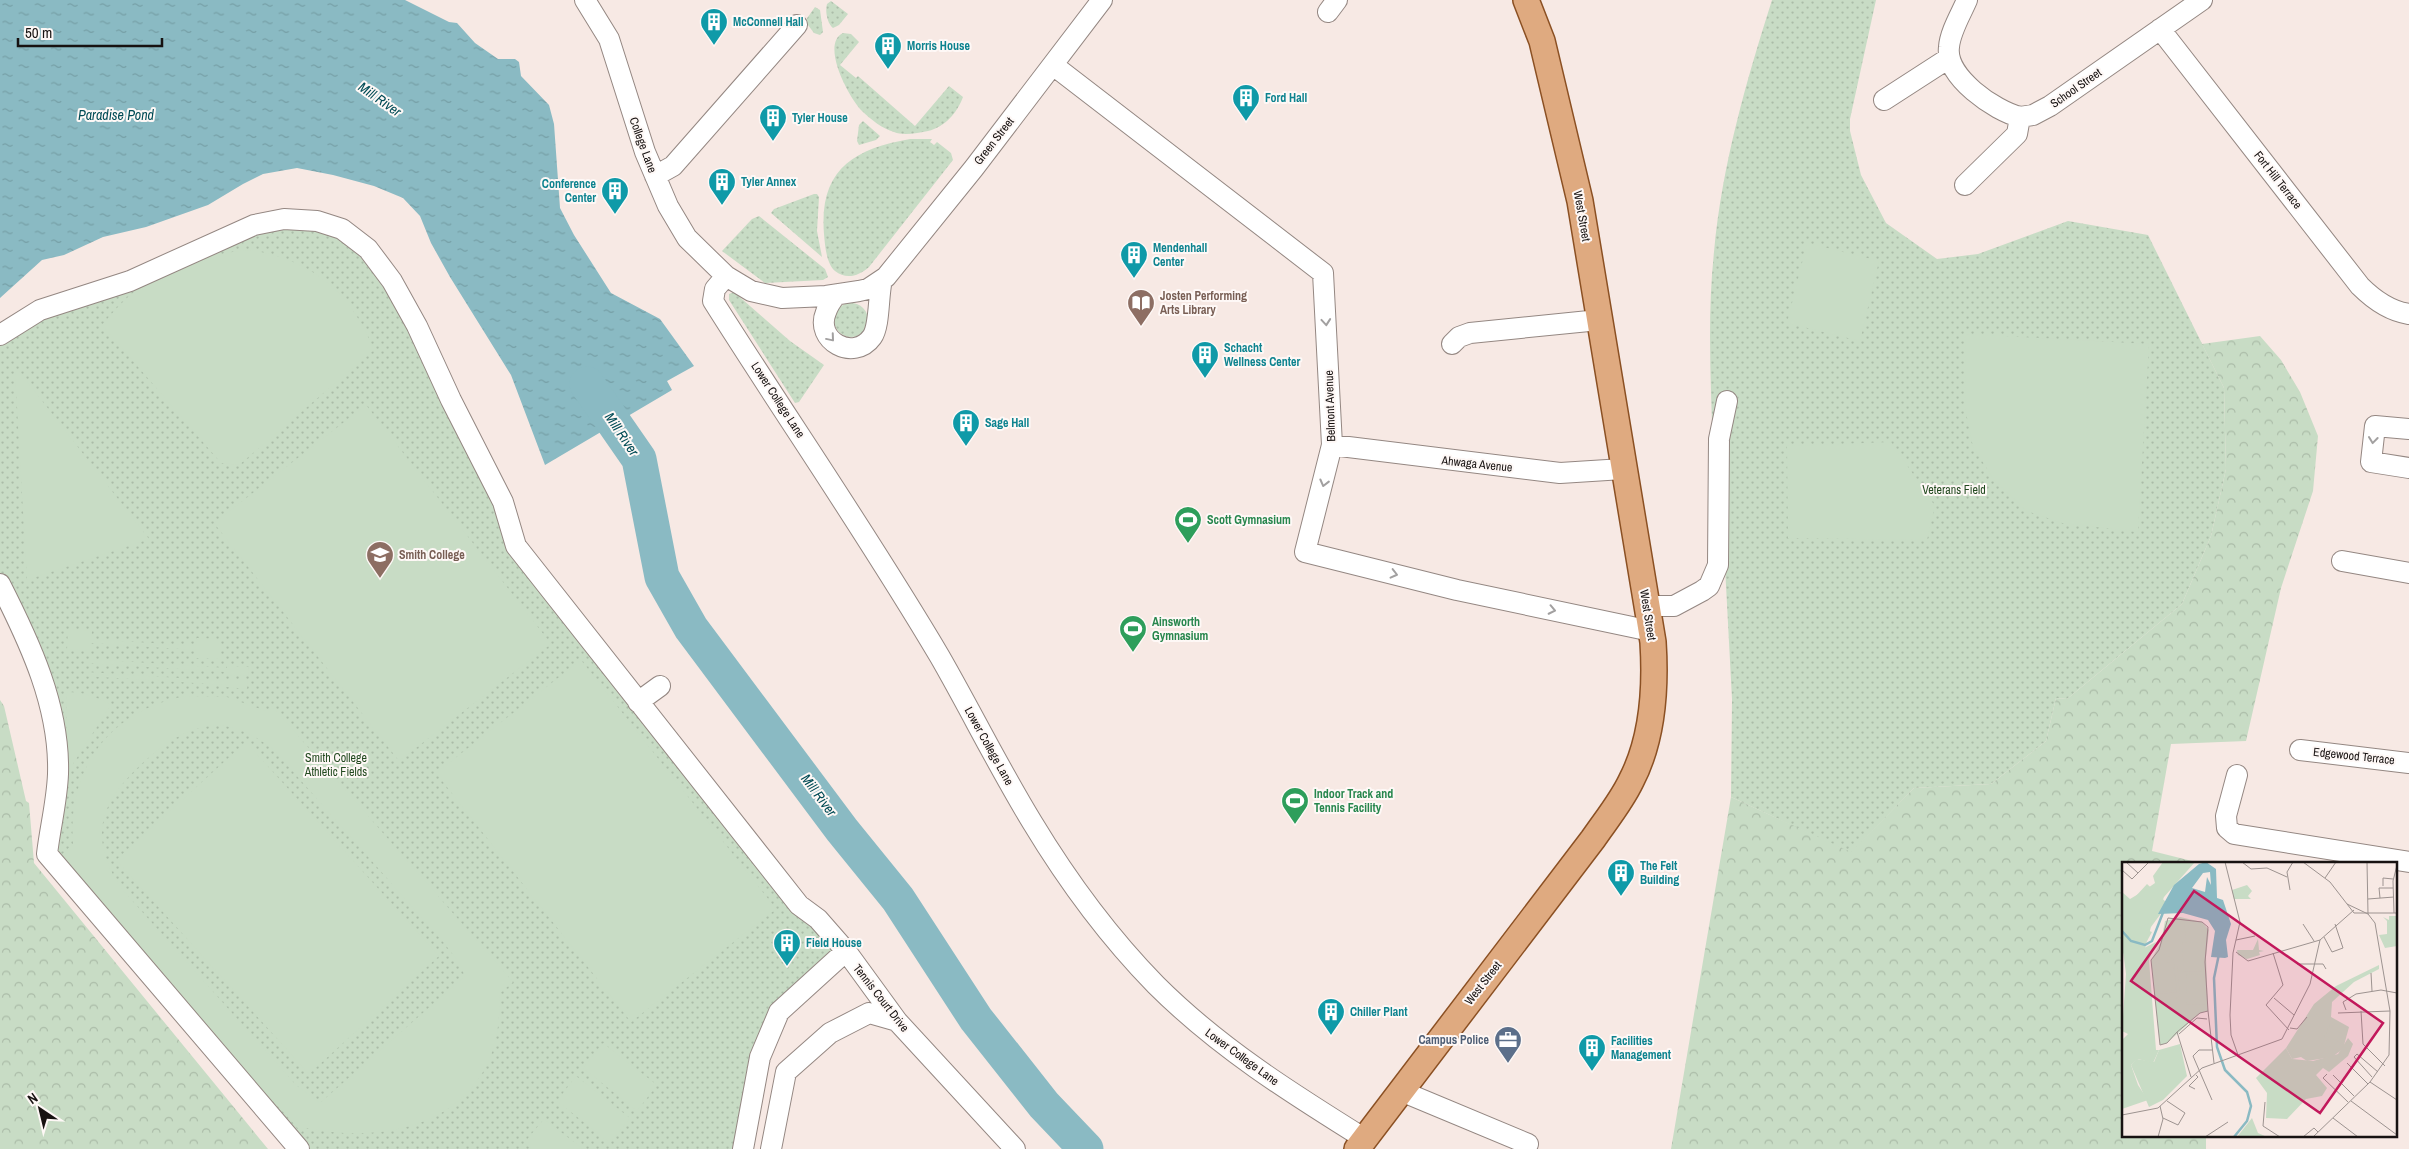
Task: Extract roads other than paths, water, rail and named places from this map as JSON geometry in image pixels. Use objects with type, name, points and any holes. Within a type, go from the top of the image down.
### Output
[{"type":"main road","name":"West Street","points":[[1361,1144],[1593,839],[1632,780],[1644,746],[1653,705],[1654,661],[1651,631],[1580,201],[1560,110],[1542,41],[1526,0]]},
{"type":"street","name":"College Lane","points":[[585,0],[609,39],[616,66],[655,176],[668,206],[687,238],[726,276]]},
{"type":"street","name":"Green Street","points":[[726,276],[751,290],[767,296],[790,298],[836,295],[868,289],[882,280],[974,168],[1102,0]]},
{"type":"street","points":[[1965,185],[2017,134],[2020,117],[2000,110],[1968,86],[1948,58],[1949,46],[1967,0]]},
{"type":"street","name":"School Street","points":[[2020,117],[2032,116],[2050,106],[2202,0]]},
{"type":"street","points":[[655,176],[674,166],[797,25]]},
{"type":"street","name":"Fort Hill Terrace","points":[[2160,29],[2360,286],[2376,302],[2409,314]]},
{"type":"street","points":[[1884,100],[1948,58]]},
{"type":"street","name":"Belmont Avenue","points":[[1053,65],[1323,273],[1332,445],[1305,552],[1457,590],[1651,631]]},
{"type":"street","points":[[0,335],[40,310],[130,281],[254,225],[292,219],[316,221],[342,229],[368,249],[397,288],[503,502],[516,546],[798,905],[818,919],[846,951]]},
{"type":"street","name":"Lower College Lane","points":[[726,276],[715,290],[713,300],[868,539],[940,658],[1031,820],[1075,887],[1139,966],[1189,1016],[1242,1059],[1361,1144]]},
{"type":"street","name":"Green Street","points":[[836,295],[825,312],[825,329],[828,337],[840,347],[857,348],[866,343],[876,328],[878,293],[882,280]]},
{"type":"street","points":[[1452,344],[1459,337],[1470,333],[1599,320]]},
{"type":"street","points":[[1647,606],[1674,606],[1702,591],[1709,586],[1718,566],[1720,439],[1727,401]]},
{"type":"street","points":[[2409,429],[2375,426],[2371,462],[2409,468]]},
{"type":"street","name":"Ahwaga Avenue","points":[[1332,445],[1560,473],[1623,469]]},
{"type":"street","points":[[2342,561],[2409,573]]},
{"type":"street","points":[[0,584],[28,639],[55,724],[58,775],[47,854],[299,1149]]},
{"type":"street","points":[[638,702],[660,686]]},
{"type":"street","name":"Edgewood Terrace","points":[[2300,750],[2409,763]]},
{"type":"street","points":[[2237,775],[2226,816],[2227,828],[2234,834],[2409,862]]},
{"type":"street","name":"Tennis Court Drive","points":[[743,1149],[760,1057],[779,1012],[846,951],[897,1020],[1015,1149]]},
{"type":"street","points":[[771,1149],[786,1072],[830,1033],[869,1013],[897,1020]]},
{"type":"street","points":[[1401,1091],[1528,1144]]},
{"type":"water","name":"Paradise Pond","points":[[0,0],[405,0],[449,22],[457,23],[475,43],[498,59],[515,59],[519,62],[521,76],[549,105],[554,124],[560,208],[574,235],[611,293],[660,319],[694,366],[667,381],[672,390],[545,465],[511,375],[450,277],[431,243],[420,216],[403,198],[374,186],[297,168],[263,174],[208,205],[146,227],[103,237],[64,255],[42,260],[0,298]]},
{"type":"waterway","name":"Mill River","points":[[587,384],[639,459],[662,577],[691,628],[842,830],[898,899],[976,1019],[1044,1105],[1086,1149]]},
{"type":"place","name":"McConnell Hall","points":[[714,46]]},
{"type":"place","name":"Morris House","points":[[888,70]]},
{"type":"place","name":"Ford Hall","points":[[1246,122]]},
{"type":"place","name":"Tyler House","points":[[773,142]]},
{"type":"place","name":"Tyler Annex","points":[[722,206]]},
{"type":"place","name":"Conference Center","points":[[615,215]]},
{"type":"place","name":"Mendenhall Center","points":[[1134,279]]},
{"type":"place","name":"Josten Performing Arts Library","points":[[1141,327]]},
{"type":"place","name":"Schacht Wellness Center","points":[[1205,379]]},
{"type":"place","name":"Sage Hall","points":[[966,447]]},
{"type":"place","name":"Scott Gymnasium","points":[[1188,544]]},
{"type":"place","name":"Smith College","points":[[380,579]]},
{"type":"place","name":"Ainsworth Gymnasium","points":[[1133,653]]},
{"type":"place","name":"Indoor Track and Tennis Facility","points":[[1295,825]]},
{"type":"place","name":"The Felt Building","points":[[1621,897]]},
{"type":"place","name":"Field House","points":[[787,967]]},
{"type":"place","name":"Chiller Plant","points":[[1331,1036]]},
{"type":"place","name":"Campus Police","points":[[1508,1064]]},
{"type":"place","name":"Facilities Management","points":[[1592,1072]]},
{"type":"park label","name":"Veterans Field","points":[[1954,490]]},
{"type":"park label","name":"Smith College Athletic Fields","points":[[336,765]]}]
